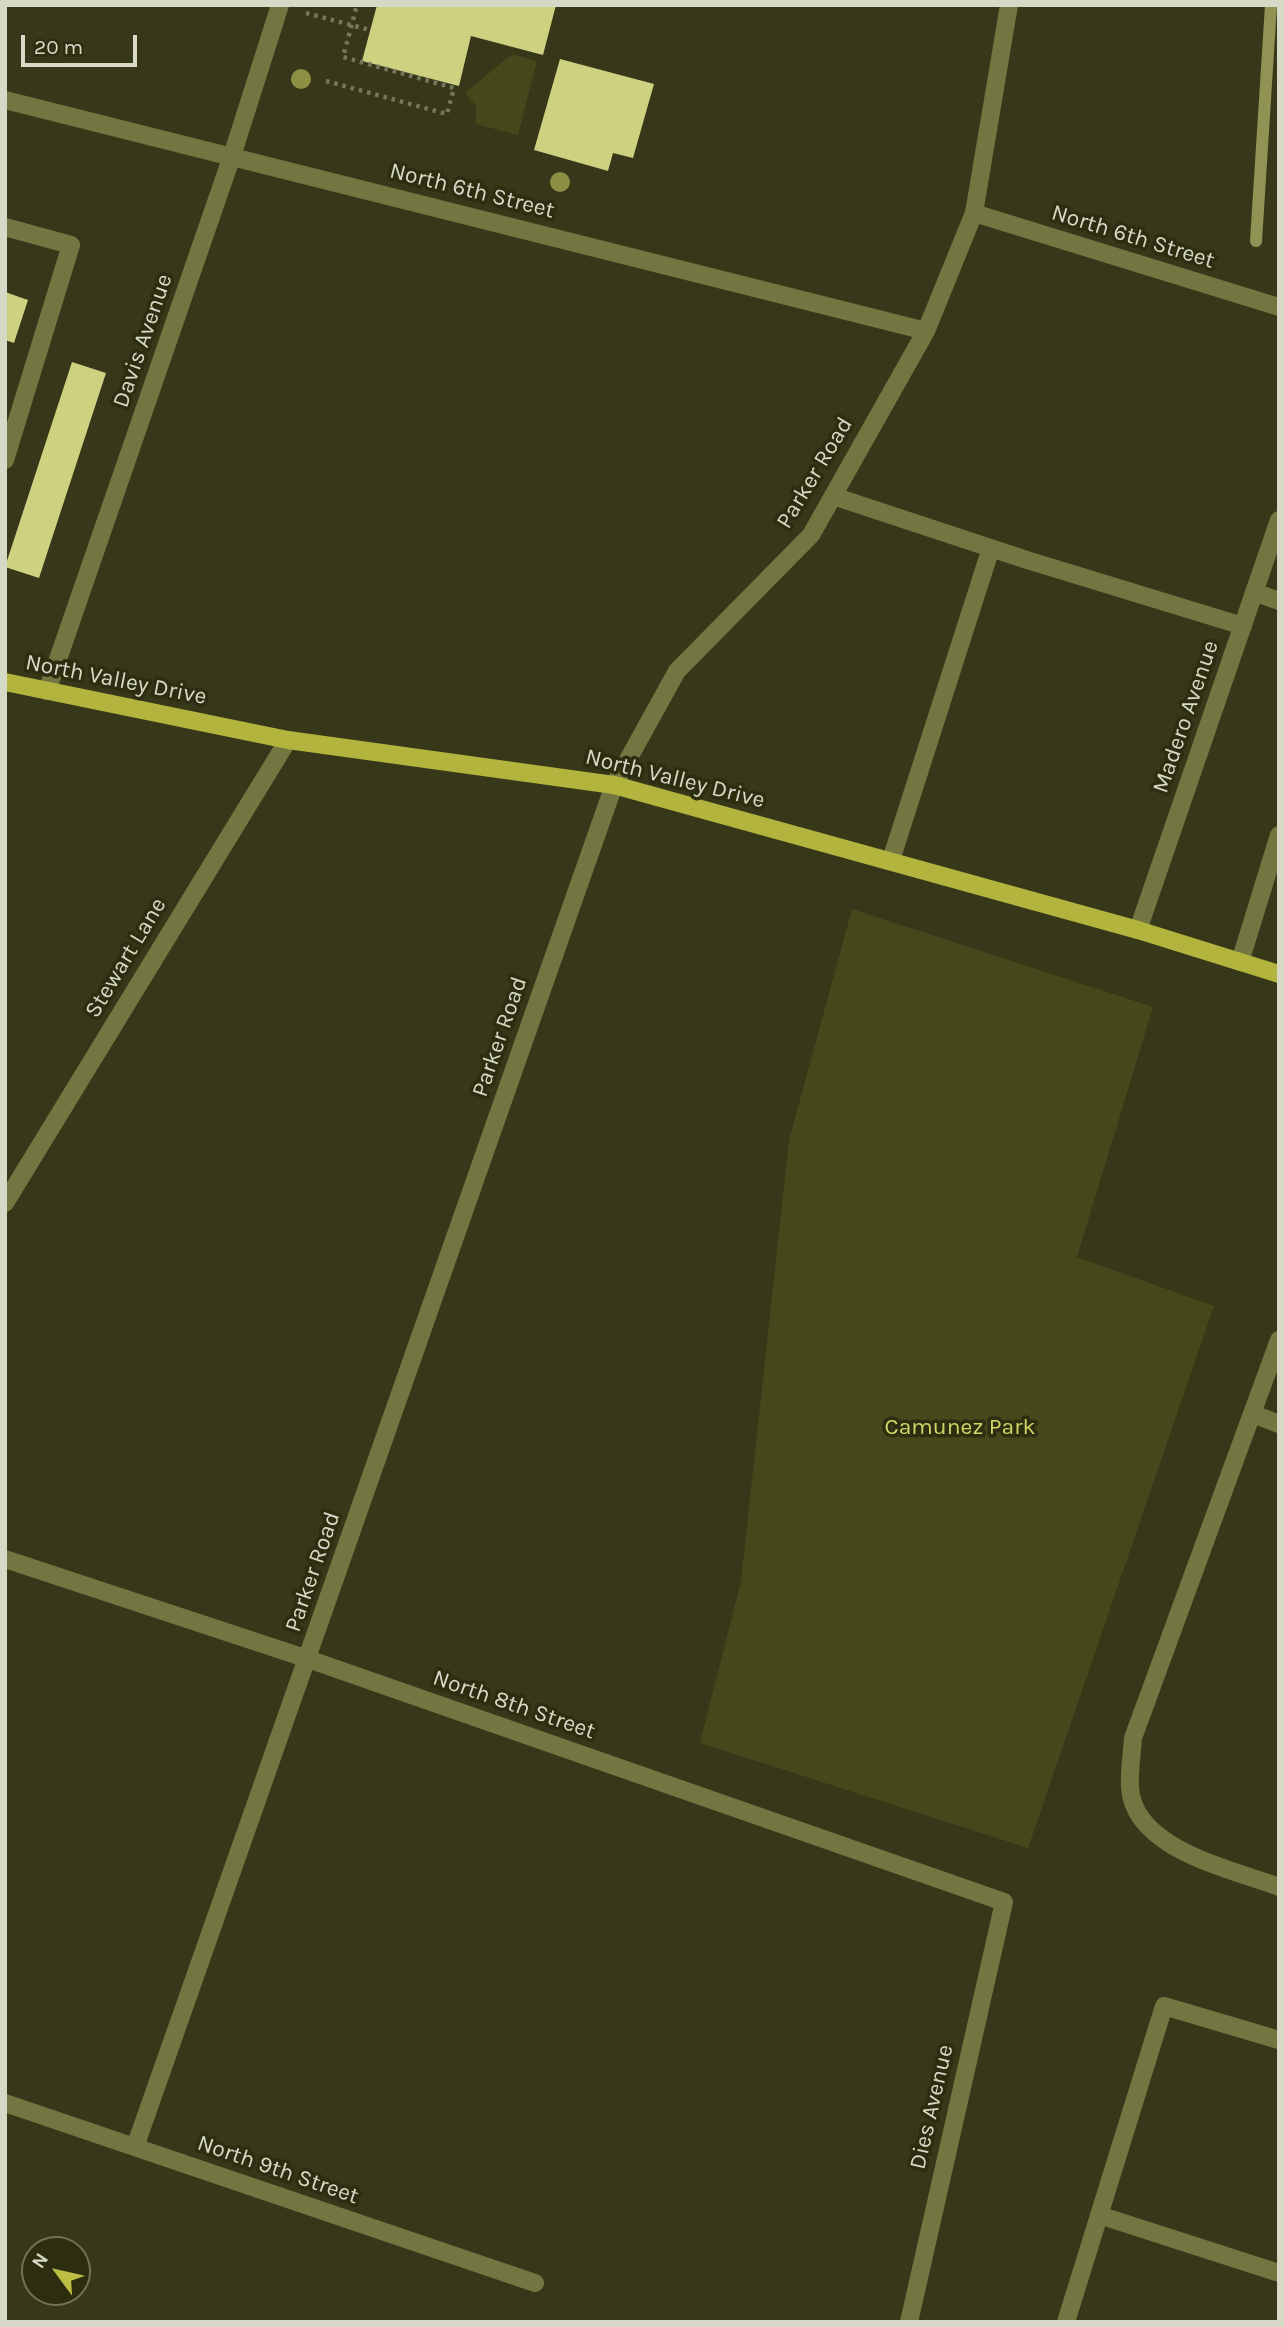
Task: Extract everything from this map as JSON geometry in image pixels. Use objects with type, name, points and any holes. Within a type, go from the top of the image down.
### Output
[{"type":"main road","name":"North Valley Drive","points":[[5,682],[288,740],[614,785],[1138,930],[1279,974]]},
{"type":"street","name":"Davis Avenue","points":[[47,691],[232,156],[280,5]]},
{"type":"street","name":"Parker Road","points":[[135,2147],[614,785],[677,671],[811,535],[926,331],[974,213],[1009,5]]},
{"type":"street","name":"North 6th Street","points":[[5,100],[926,331]]},
{"type":"street","name":"North 6th Street","points":[[974,213],[1279,307]]},
{"type":"street","points":[[5,227],[71,245],[5,460]]},
{"type":"street","points":[[5,393],[23,398]]},
{"type":"street","points":[[833,496],[1242,626]]},
{"type":"street","name":"Madero Avenue","points":[[1138,930],[1279,520]]},
{"type":"street","points":[[891,860],[991,548]]},
{"type":"street","points":[[1254,592],[1279,601]]},
{"type":"street","name":"Stewart Lane","points":[[5,1203],[288,740]]},
{"type":"street","points":[[1240,962],[1279,835]]},
{"type":"street","points":[[1279,1340],[1133,1738],[1130,1789],[1142,1821],[1172,1848],[1279,1887]]},
{"type":"street","points":[[1252,1414],[1279,1424]]},
{"type":"street","name":"North 8th Street","points":[[5,1559],[308,1659],[1004,1902]]},
{"type":"street","name":"Dies Avenue","points":[[909,2322],[1004,1902]]},
{"type":"street","points":[[1066,2322],[1164,2006],[1279,2040]]},
{"type":"street","name":"North 9th Street","points":[[5,2103],[535,2283]]},
{"type":"street","points":[[1099,2215],[1279,2273]]},
{"type":"path","points":[[326,81],[447,114],[454,88],[342,57],[357,5]]},
{"type":"path","points":[[306,13],[370,30]]},
{"type":"green space","points":[[512,54],[537,61],[518,135],[476,124],[476,106],[465,93]]},
{"type":"green space","name":"Camunez Park","points":[[852,909],[1153,1007],[1077,1257],[1214,1306],[1028,1848],[700,1743],[741,1581],[789,1140]]},
{"type":"building","points":[[377,5],[556,5],[543,55],[471,36],[459,86],[362,61]]},
{"type":"building","points":[[560,59],[654,84],[633,158],[613,153],[608,171],[534,150]]},
{"type":"building","points":[[5,292],[28,300],[14,343],[5,340]]},
{"type":"building","points":[[72,362],[106,373],[39,578],[5,567]]},
{"type":"waterway","points":[[1256,241],[1271,5]]}]
